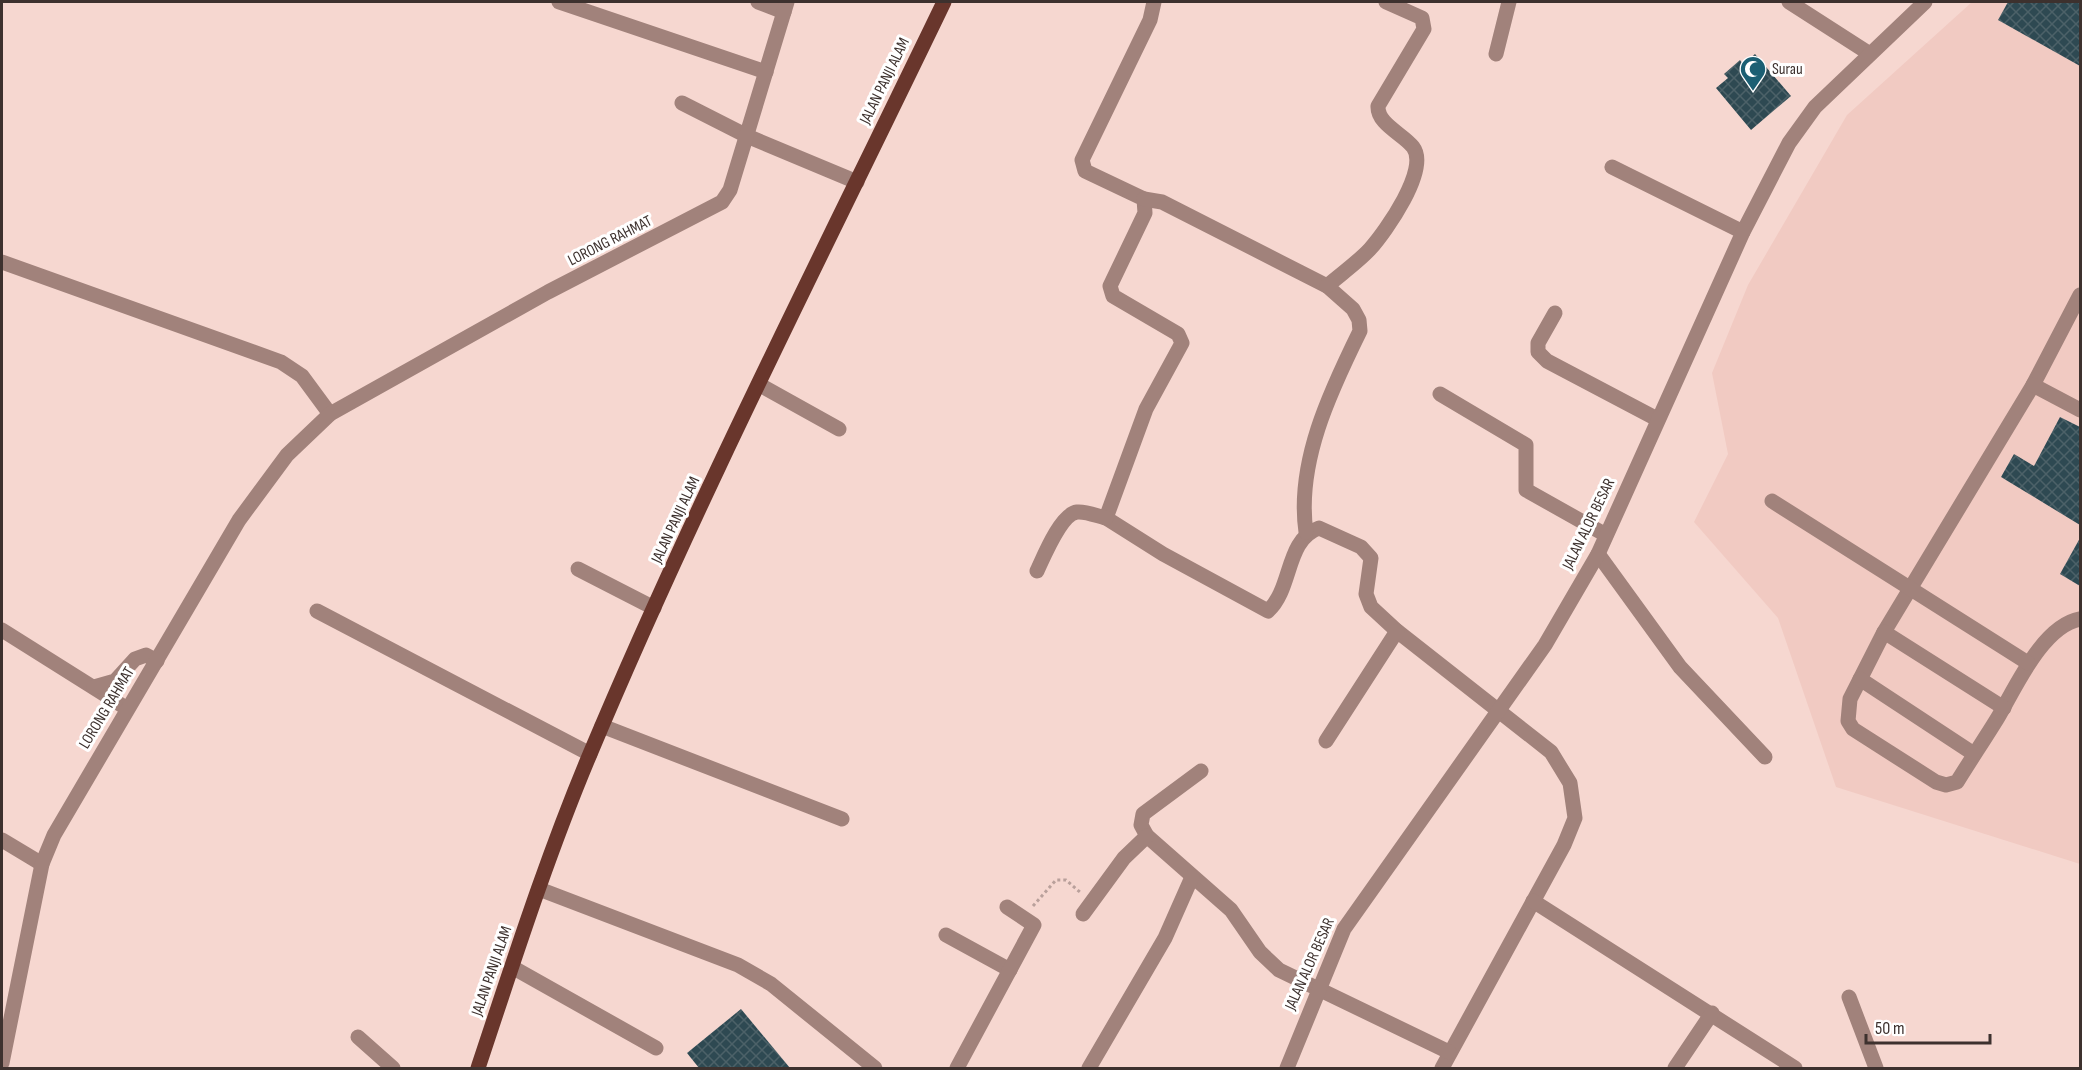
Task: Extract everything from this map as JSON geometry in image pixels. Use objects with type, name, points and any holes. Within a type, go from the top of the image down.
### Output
[{"type":"main road","name":"JALAN PANJI ALAM","points":[[478,1068],[539,889],[602,726],[654,608],[944,2]]},
{"type":"street","points":[[559,2],[766,72]]},
{"type":"street","points":[[758,2],[785,7]]},
{"type":"street","points":[[1037,571],[1056,533],[1071,514],[1079,512],[1106,518],[1163,554],[1268,611],[1278,602],[1297,546],[1306,532],[1304,495],[1324,408],[1360,331],[1359,320],[1353,309],[1328,286],[1162,202],[1144,199],[1085,171],[1082,160],[1150,20],[1154,2]]},
{"type":"street","points":[[1328,286],[1370,249],[1405,197],[1418,170],[1418,157],[1413,147],[1380,116],[1377,106],[1424,29],[1422,18],[1386,2]]},
{"type":"street","points":[[1496,54],[1509,2]]},
{"type":"street","points":[[1789,2],[1870,54]]},
{"type":"street","name":"JALAN ALOR BESAR","points":[[1287,1068],[1317,990],[1344,929],[1366,894],[1545,645],[1598,554],[1743,232],[1795,134],[1815,107],[1925,2]]},
{"type":"street","name":"LORONG RAHMAT","points":[[2,1063],[42,864],[60,824],[126,708],[157,661],[239,520],[287,455],[330,414],[548,292],[722,202],[730,190],[785,7]]},
{"type":"street","points":[[682,103],[747,136],[857,182]]},
{"type":"street","points":[[1612,167],[1743,232]]},
{"type":"street","points":[[1106,518],[1146,409],[1182,343],[1178,334],[1113,296],[1110,286],[1145,213],[1144,199]]},
{"type":"street","points":[[2,262],[281,362],[302,376],[330,414]]},
{"type":"street","points":[[2080,296],[2033,385],[1884,632],[1846,712],[1853,729],[1927,777],[1946,785],[1957,782],[2004,708],[2028,663],[2055,634],[2071,621],[2080,619]]},
{"type":"street","points":[[1555,313],[1538,343],[1538,352],[1547,361],[1657,419]]},
{"type":"street","points":[[760,385],[838,429]]},
{"type":"street","points":[[2033,385],[2080,410]]},
{"type":"street","points":[[1440,393],[1526,445],[1526,490],[1606,536]]},
{"type":"street","points":[[1772,501],[1909,590],[2028,663]]},
{"type":"street","points":[[1306,532],[1319,528],[1361,547],[1371,558],[1366,594],[1371,607],[1397,631],[1551,752],[1570,783],[1575,818],[1564,845],[1442,1068]]},
{"type":"street","points":[[1598,554],[1680,667],[1765,758]]},
{"type":"street","points":[[578,569],[654,608]]},
{"type":"street","points":[[317,611],[590,754]]},
{"type":"street","points":[[2,630],[126,708]]},
{"type":"street","points":[[1326,741],[1397,631]]},
{"type":"street","points":[[1884,632],[2004,708]]},
{"type":"street","points":[[94,687],[115,681],[140,657],[146,655],[157,661]]},
{"type":"street","points":[[1860,679],[1974,754]]},
{"type":"street","points":[[602,726],[842,819]]},
{"type":"street","points":[[1201,771],[1143,814],[1141,825],[1147,836],[1231,910],[1260,952],[1279,970],[1449,1052]]},
{"type":"street","points":[[1087,908],[1124,858],[1147,836]]},
{"type":"street","points":[[2,840],[42,864]]},
{"type":"street","points":[[1089,1068],[1165,938],[1192,877]]},
{"type":"street","points":[[539,889],[738,965],[771,984],[870,1067]]},
{"type":"street","points":[[1533,901],[1795,1068]]},
{"type":"street","points":[[957,1068],[1034,925],[1007,907]]},
{"type":"street","points":[[946,935],[1010,970]]},
{"type":"street","points":[[512,967],[656,1048]]},
{"type":"street","points":[[1849,997],[1876,1068]]},
{"type":"street","points":[[1675,1068],[1712,1013]]},
{"type":"street","points":[[358,1037],[393,1068]]},
{"type":"path","points":[[1024,917],[1056,880],[1066,880],[1087,908]]},
{"type":"shaded area","points":[[1972,2],[2080,2],[2080,864],[1836,787],[1778,618],[1694,522],[1728,454],[1712,373],[1748,285],[1847,115]]},
{"type":"building","points":[[2008,2],[2080,2],[2080,66],[1998,20]]},
{"type":"building","name":"Surau","points":[[1755,54],[1791,96],[1751,130],[1716,88],[1728,78],[1724,74],[1740,60],[1743,64]]},
{"type":"building","points":[[2060,417],[2080,427],[2080,525],[2001,477],[2014,454],[2034,466]]},
{"type":"building","points":[[2080,538],[2080,586],[2060,574]]},
{"type":"building","points":[[741,1009],[790,1068],[699,1068],[687,1053]]},
{"type":"place","name":"Surau","points":[[1753,92]]}]
